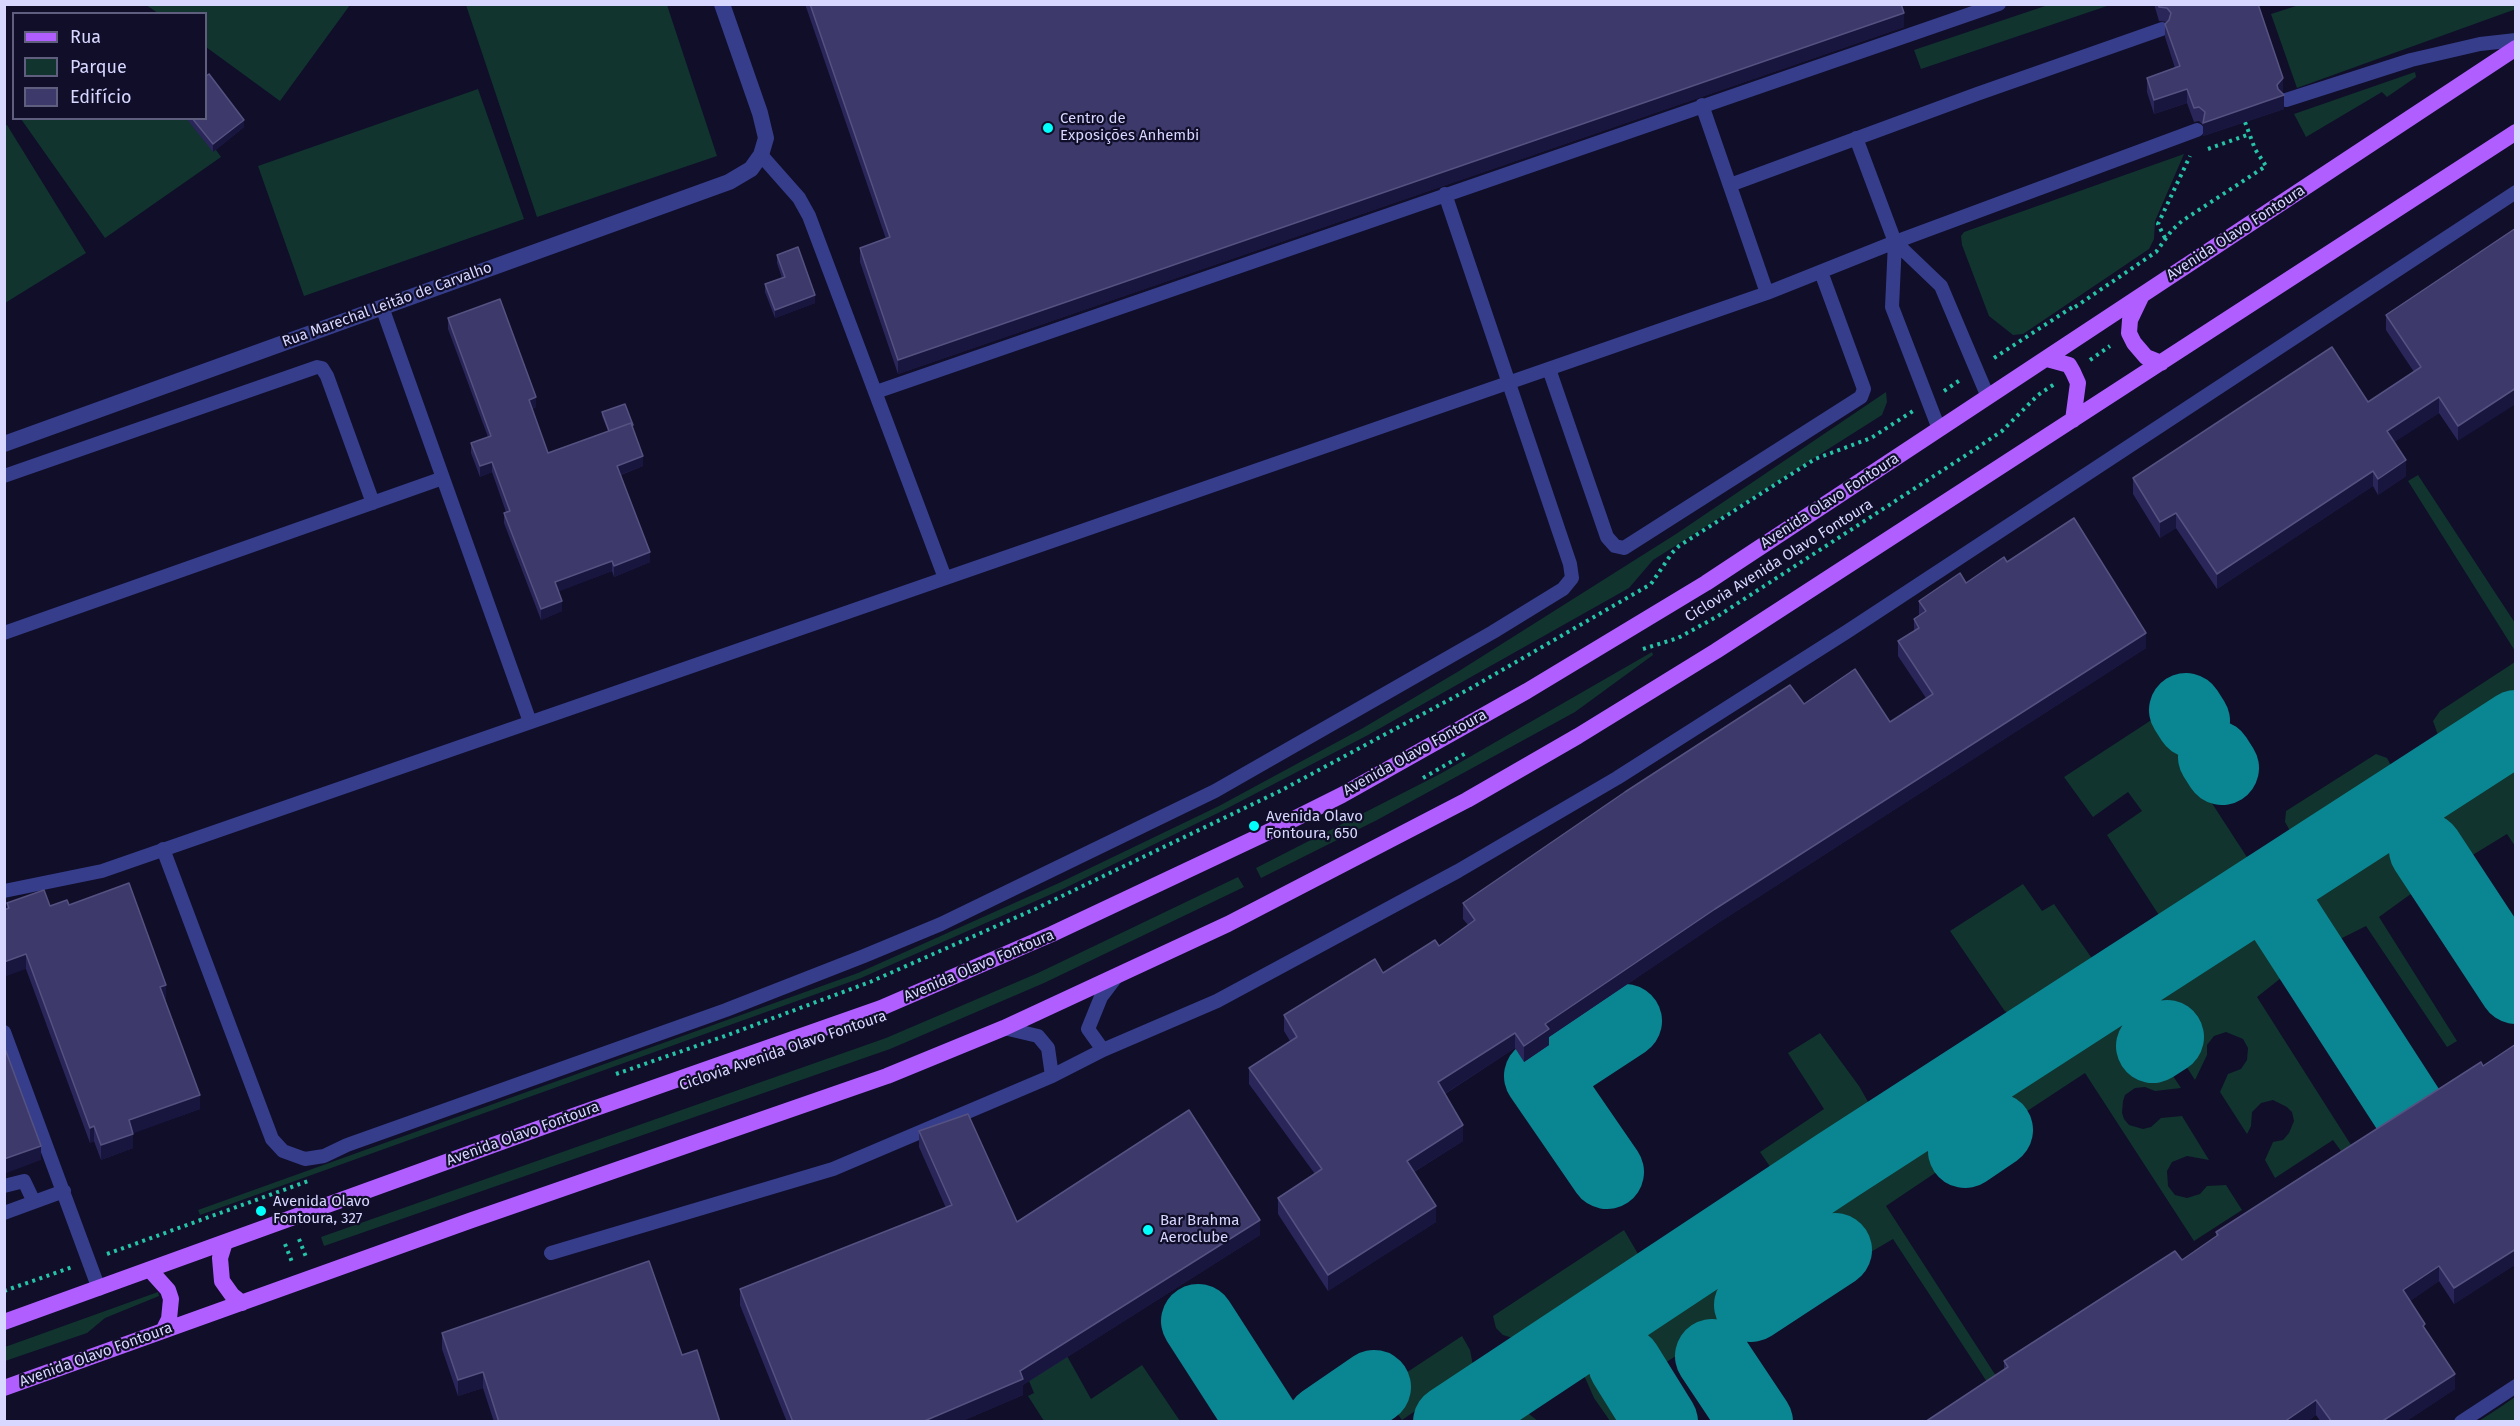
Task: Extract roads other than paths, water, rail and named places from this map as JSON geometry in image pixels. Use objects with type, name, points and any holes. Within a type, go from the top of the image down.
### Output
[{"type":"main road","name":"Avenida Olavo Fontoura","points":[[4,1322],[881,1008],[1052,934],[1342,795],[1527,691],[1706,583],[2516,48]]},
{"type":"main road","name":"Avenida Olavo Fontoura","points":[[4,1388],[888,1076],[1004,1028],[1321,877],[1467,800],[1568,742],[1716,651],[2516,132]]},
{"type":"main road","points":[[2143,294],[2130,320],[2129,333],[2146,357],[2161,363]]},
{"type":"main road","points":[[2047,359],[2068,365],[2078,383],[2073,420]]},
{"type":"main road","points":[[225,1242],[219,1258],[222,1281],[232,1295],[242,1303]]},
{"type":"main road","points":[[150,1270],[168,1290],[171,1299],[169,1319],[163,1331]]},
{"type":"street","points":[[722,4],[763,121],[766,138],[761,155]]},
{"type":"street","name":"Rua Marechal Leitão de Carvalho","points":[[4,444],[729,182],[751,169],[761,155]]},
{"type":"lane","points":[[876,392],[1999,4]]},
{"type":"lane","points":[[1730,185],[2162,29]]},
{"type":"lane","points":[[2286,100],[2445,51],[2516,40]]},
{"type":"lane","points":[[1702,105],[1767,293]]},
{"type":"lane","points":[[4,891],[84,876],[1508,383],[1767,293],[1895,242],[2197,130]]},
{"type":"lane","points":[[1856,138],[1895,242],[1892,307],[1939,429]]},
{"type":"lane","points":[[761,155],[799,198],[809,216],[945,578]]},
{"type":"lane","points":[[551,1252],[833,1169],[1052,1076],[1103,1050],[1217,1001],[1458,871],[1617,778],[1848,632],[2516,192]]},
{"type":"lane","points":[[163,849],[272,1139],[283,1151],[294,1157],[305,1159],[324,1156],[346,1145],[726,1010],[941,924],[1215,791],[1474,643],[1569,584],[1573,572],[1445,194]]},
{"type":"lane","points":[[1895,242],[1941,286],[1988,397]]},
{"type":"lane","points":[[1548,369],[1607,537],[1615,546],[1624,548],[1861,397],[1862,385],[1821,272]]},
{"type":"lane","points":[[382,307],[530,722]]},
{"type":"lane","points":[[4,476],[317,367],[322,368],[327,376],[373,503]]},
{"type":"lane","points":[[4,633],[443,478]]},
{"type":"lane","points":[[1103,1050],[1088,1029],[1101,997],[1117,976]]},
{"type":"lane","points":[[1004,1028],[1038,1036],[1048,1048],[1052,1076]]},
{"type":"lane","points":[[4,1032],[99,1289]]},
{"type":"lane","points":[[4,1186],[24,1180],[34,1202]]},
{"type":"lane","points":[[4,1213],[64,1191]]},
{"type":"lane","points":[[2461,1422],[2516,1386]]},
{"type":"place","name":"Centro de Exposições Anhembi","points":[[1048,128]]},
{"type":"place","name":"Avenida Olavo Fontoura, 650","points":[[1254,826]]},
{"type":"place","name":"Avenida Olavo Fontoura, 327","points":[[261,1211]]},
{"type":"place","name":"Bar Brahma Aeroclube","points":[[1148,1230]]}]
